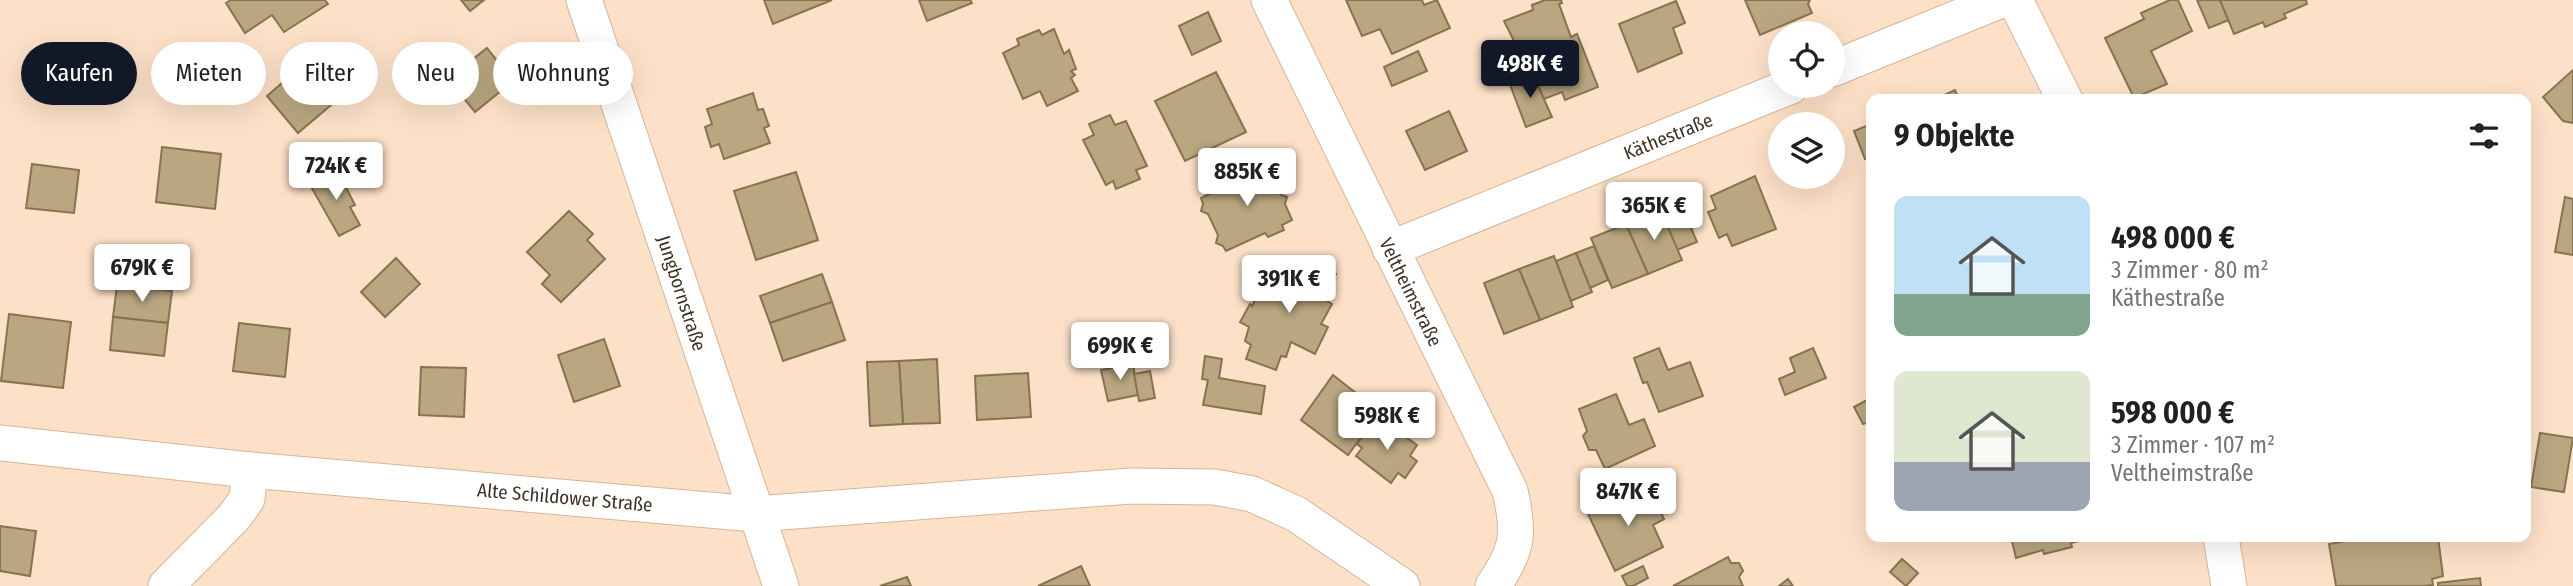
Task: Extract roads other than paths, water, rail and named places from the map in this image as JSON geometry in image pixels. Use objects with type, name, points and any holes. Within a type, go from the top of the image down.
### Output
[{"type":"street","name":"Jungbornstraße","points":[[584,0],[781,586]]},
{"type":"street","name":"Veltheimstraße","points":[[1269,0],[1510,491],[1517,520],[1516,544],[1508,563],[1493,586]]},
{"type":"street","points":[[1845,64],[2001,0]]},
{"type":"street","points":[[2015,0],[2062,94]]},
{"type":"street","name":"Käthestraße","points":[[1390,249],[1768,95]]},
{"type":"street","name":"Alte Schildower Straße","points":[[0,443],[250,470],[755,513],[1131,486],[1215,486],[1252,494],[1296,514],[1402,586]]},
{"type":"street","points":[[166,586],[234,517],[247,499],[250,470]]},
{"type":"street","points":[[2222,542],[2229,586]]}]
